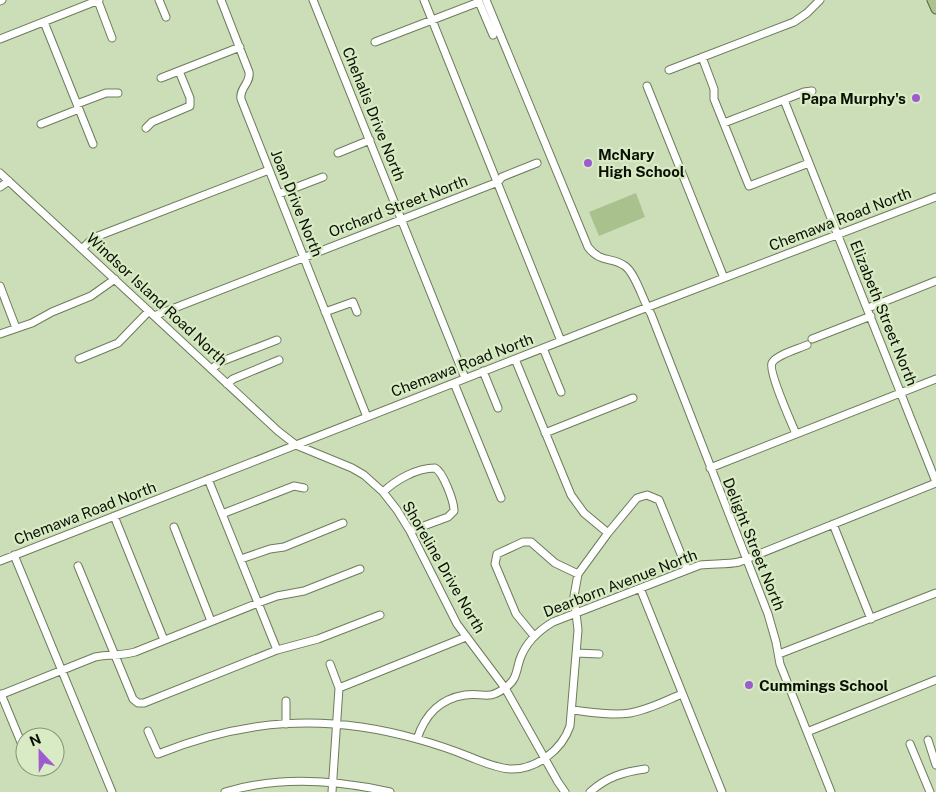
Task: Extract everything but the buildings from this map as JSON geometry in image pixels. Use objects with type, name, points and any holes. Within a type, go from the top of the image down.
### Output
[{"type":"main road","points":[[932,0],[936,9]]},
{"type":"street","points":[[0,39],[99,0],[112,38]]},
{"type":"street","points":[[159,0],[166,16]]},
{"type":"street","name":"Joan Drive North","points":[[221,0],[250,76],[250,80],[240,93],[241,99],[367,417]]},
{"type":"street","name":"Chehalis Drive North","points":[[313,0],[465,378]]},
{"type":"street","points":[[424,0],[561,341]]},
{"type":"street","points":[[669,70],[794,22],[807,13],[820,0]]},
{"type":"street","points":[[375,42],[483,1],[494,35]]},
{"type":"street","name":"Delight Street North","points":[[483,1],[588,246],[598,257],[619,263],[628,268],[634,277],[659,333],[770,622],[780,664],[831,792]]},
{"type":"street","points":[[44,22],[93,144]]},
{"type":"street","points":[[161,78],[240,47]]},
{"type":"street","points":[[702,57],[714,89],[714,98],[749,186],[809,163]]},
{"type":"street","points":[[146,128],[152,122],[190,106],[190,98],[179,71]]},
{"type":"street","points":[[647,86],[724,278]]},
{"type":"street","points":[[724,123],[804,92],[812,92]]},
{"type":"street","points":[[41,124],[106,93],[118,93]]},
{"type":"street","name":"Elizabeth Street North","points":[[784,100],[936,482]]},
{"type":"street","points":[[338,153],[370,140]]},
{"type":"street","name":"Orchard Street North","points":[[155,316],[498,182],[502,178],[538,163]]},
{"type":"street","points":[[83,248],[93,238],[269,170]]},
{"type":"street","name":"Windsor Island Road North","points":[[0,173],[278,431],[296,445]]},
{"type":"street","points":[[279,194],[323,177]]},
{"type":"street","points":[[0,187],[9,181]]},
{"type":"street","name":"Chemawa Road North","points":[[0,561],[454,382],[936,197]]},
{"type":"street","points":[[0,334],[32,323],[47,314],[90,296],[115,279]]},
{"type":"street","points":[[868,308],[936,281]]},
{"type":"street","points":[[0,286],[16,328]]},
{"type":"street","points":[[325,312],[353,302],[357,312]]},
{"type":"street","points":[[79,359],[118,343],[149,311]]},
{"type":"street","points":[[796,434],[771,369],[774,361],[778,357],[809,342],[871,316]]},
{"type":"street","points":[[212,369],[220,362],[277,340]]},
{"type":"street","points":[[543,348],[561,392]]},
{"type":"street","points":[[516,359],[574,500],[584,513],[608,533]]},
{"type":"street","points":[[228,384],[233,379],[280,360]]},
{"type":"street","points":[[483,372],[498,408]]},
{"type":"street","points":[[710,468],[936,379]]},
{"type":"street","points":[[454,382],[501,498]]},
{"type":"street","points":[[545,433],[633,398]]},
{"type":"street","name":"Shoreline Drive North","points":[[296,445],[352,468],[364,475],[383,492],[397,510],[410,531],[457,624],[505,688],[565,792]]},
{"type":"street","points":[[383,492],[401,478],[426,469],[434,468],[441,472],[454,504],[454,511],[448,517],[410,531]]},
{"type":"street","points":[[208,479],[277,650]]},
{"type":"street","name":"Dearborn Avenue North","points":[[505,688],[515,679],[520,658],[534,636],[553,622],[687,569],[710,563],[731,564],[746,559],[936,482]]},
{"type":"street","points":[[222,514],[294,486],[304,488]]},
{"type":"street","points":[[148,731],[158,754],[222,732],[254,726],[338,724],[375,729],[417,739],[495,767],[520,768],[544,758],[557,749],[564,741],[570,726],[577,653],[578,630],[574,596],[578,574],[608,533],[634,501],[641,496],[652,496],[659,500],[687,569]]},
{"type":"street","points":[[114,516],[164,640]]},
{"type":"street","points":[[240,559],[270,549],[284,547],[343,523]]},
{"type":"street","points":[[833,524],[871,619]]},
{"type":"street","points":[[174,527],[211,621]]},
{"type":"street","points":[[534,636],[516,614],[495,564],[496,554],[523,542],[531,542],[555,563],[578,574]]},
{"type":"street","points":[[14,555],[112,792]]},
{"type":"street","points":[[78,566],[133,699],[138,703],[277,650],[318,639],[380,615]]},
{"type":"street","points":[[15,728],[1,694],[96,657],[122,656],[135,652],[258,603],[277,596],[304,591],[360,569]]},
{"type":"street","points":[[640,588],[722,792]]},
{"type":"street","points":[[778,654],[936,594]]},
{"type":"street","points":[[339,688],[466,637]]},
{"type":"street","points":[[577,653],[600,654]]},
{"type":"street","points":[[330,664],[339,688],[332,792]]},
{"type":"street","points":[[807,732],[936,680]]},
{"type":"street","points":[[417,739],[422,723],[429,713],[444,702],[465,695],[491,696],[505,688]]},
{"type":"street","points":[[572,710],[618,714],[630,713],[644,710],[682,694]]},
{"type":"street","points":[[286,701],[286,724]]},
{"type":"street","points":[[928,740],[936,765]]},
{"type":"street","points":[[910,744],[929,792],[936,789]]},
{"type":"street","points":[[590,792],[618,774],[645,769]]},
{"type":"street","points":[[225,792],[261,785],[294,782],[333,782],[390,792]]},
{"type":"green space","points":[[636,193],[645,217],[599,236],[589,212]]},
{"type":"place","name":"Papa Murphy's","points":[[916,98]]},
{"type":"place","name":"McNary High School","points":[[588,163]]},
{"type":"place","name":"Cummings School","points":[[749,685]]}]
